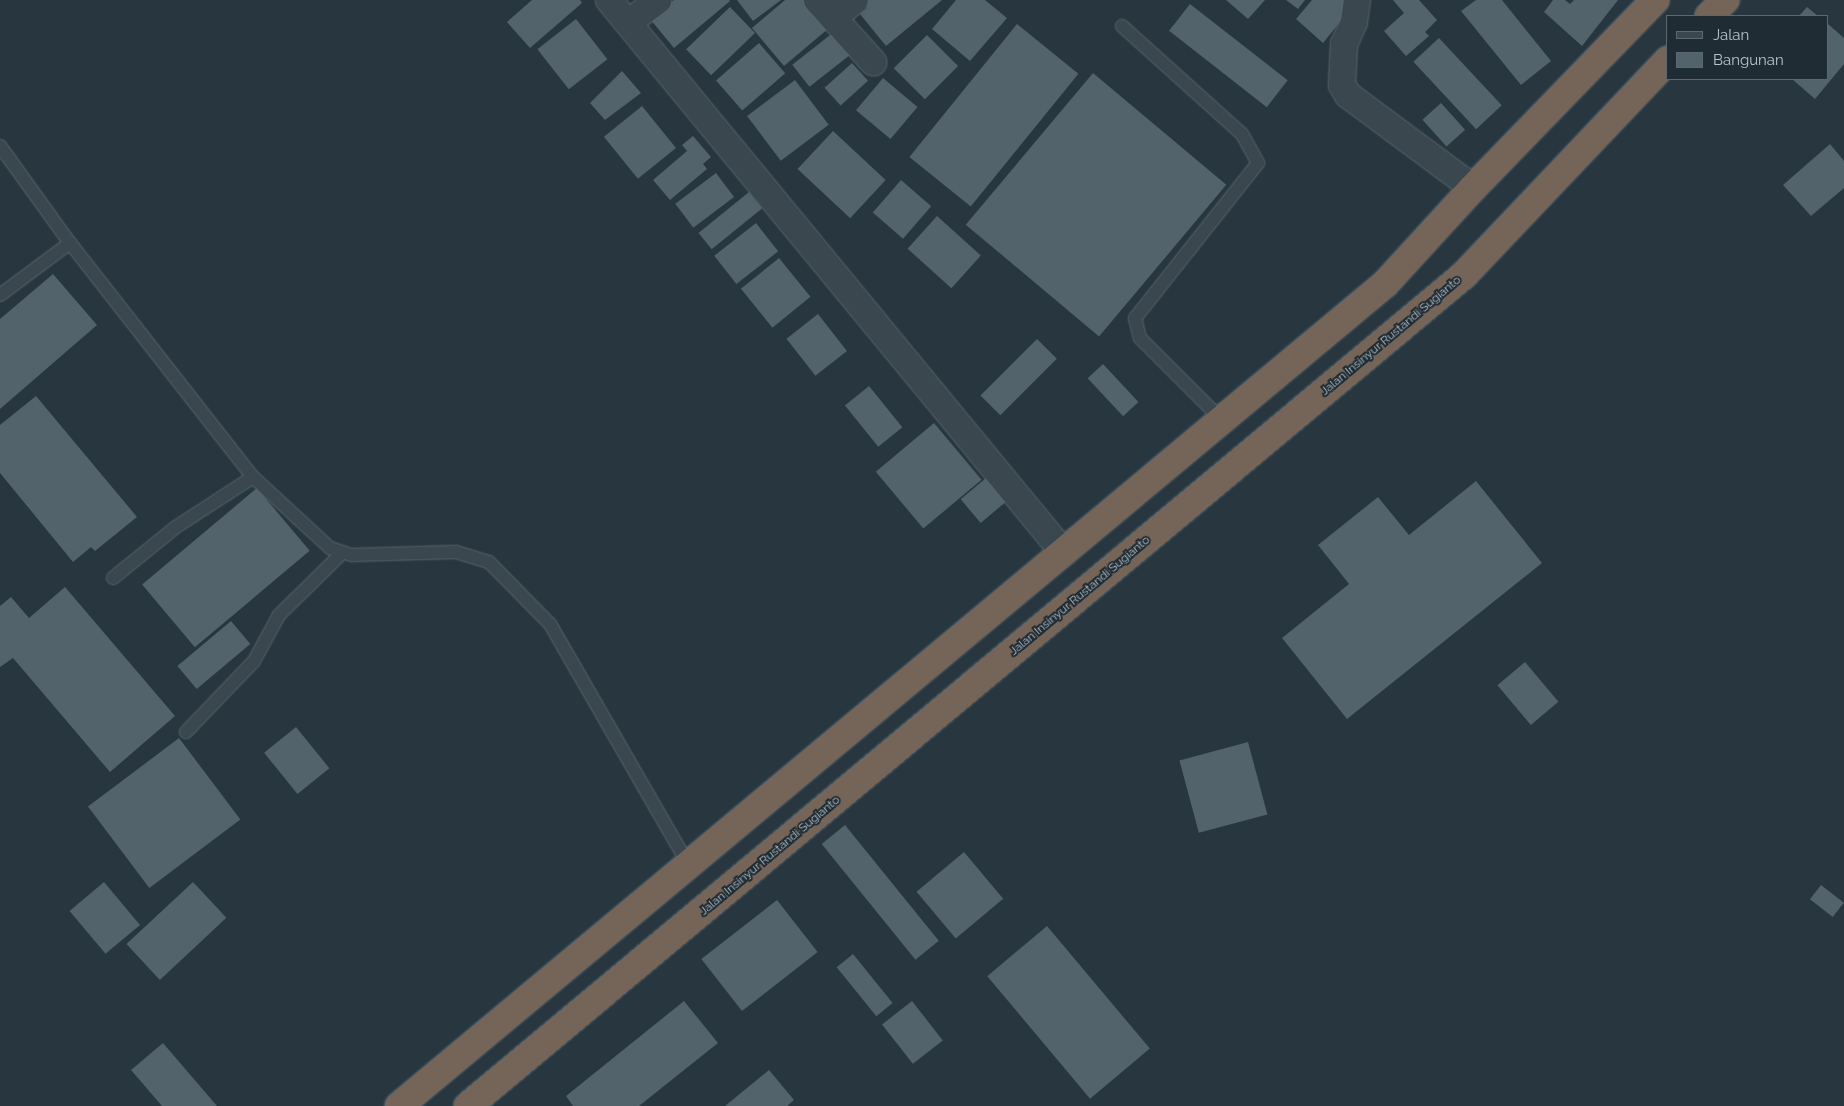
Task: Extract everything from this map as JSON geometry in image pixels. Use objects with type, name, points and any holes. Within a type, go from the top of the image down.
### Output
[{"type":"highway","points":[[399,1106],[687,862],[1064,553],[1385,284],[1473,188],[1655,0]]},
{"type":"highway","points":[[1710,15],[1725,0]]},
{"type":"highway","name":"Jalan Insinyur Rustandi Sugianto","points":[[468,1106],[1464,275],[1666,62]]},
{"type":"street","points":[[609,0],[1064,553]]},
{"type":"street","points":[[628,23],[658,0]]},
{"type":"street","points":[[855,0],[825,9],[873,62]]},
{"type":"street","points":[[1356,0],[1354,22],[1344,44],[1342,85],[1348,95],[1473,188]]},
{"type":"lane","points":[[1122,26],[1242,134],[1258,164],[1135,318],[1140,338],[1223,421]]},
{"type":"lane","points":[[0,146],[70,243],[253,477],[330,548],[352,556],[456,552],[489,562],[550,624],[687,862]]},
{"type":"lane","points":[[0,295],[70,243]]},
{"type":"lane","points":[[113,578],[176,526],[253,477]]},
{"type":"lane","points":[[186,732],[254,661],[279,615],[342,553]]},
{"type":"building","points":[[532,0],[580,0],[582,3],[530,48],[507,22]]},
{"type":"building","points":[[674,0],[730,1],[674,48],[650,19]]},
{"type":"building","points":[[737,0],[781,0],[753,21]]},
{"type":"building","points":[[785,0],[806,0],[829,28],[784,66],[752,28]]},
{"type":"building","points":[[869,0],[942,0],[886,46],[860,14],[867,8],[864,4]]},
{"type":"building","points":[[956,0],[985,0],[1007,18],[970,61],[932,29]]},
{"type":"building","points":[[1226,0],[1265,0],[1248,19]]},
{"type":"building","points":[[1286,0],[1305,0],[1298,9]]},
{"type":"building","points":[[1312,0],[1346,0],[1353,6],[1323,43],[1296,19]]},
{"type":"building","points":[[1393,0],[1419,0],[1437,20],[1425,32],[1429,36],[1406,56],[1384,31],[1404,13]]},
{"type":"building","points":[[1476,0],[1502,0],[1551,61],[1521,85],[1461,11]]},
{"type":"building","points":[[1553,0],[1565,0],[1570,4],[1574,0],[1618,0],[1582,46],[1544,12]]},
{"type":"building","points":[[1190,4],[1288,80],[1267,107],[1169,31]]},
{"type":"building","points":[[730,7],[755,33],[711,75],[686,49]]},
{"type":"building","points":[[1807,7],[1817,15],[1800,15]]},
{"type":"building","points":[[576,19],[607,59],[569,89],[537,49]]},
{"type":"building","points":[[1017,24],[1078,74],[971,207],[909,157]]},
{"type":"building","points":[[1829,25],[1844,38],[1844,64],[1815,99],[1793,80],[1829,80]]},
{"type":"building","points":[[834,32],[851,54],[809,87],[792,65]]},
{"type":"building","points":[[927,35],[958,66],[925,99],[894,68]]},
{"type":"building","points":[[1439,38],[1502,105],[1476,129],[1413,62]]},
{"type":"building","points":[[759,43],[785,73],[742,111],[716,80]]},
{"type":"building","points":[[852,63],[868,81],[841,106],[825,88]]},
{"type":"building","points":[[622,71],[641,93],[605,120],[590,103]]},
{"type":"building","points":[[1093,73],[1226,185],[1099,337],[966,225]]},
{"type":"building","points":[[883,78],[917,107],[890,139],[856,110]]},
{"type":"building","points":[[795,80],[829,125],[781,161],[747,116]]},
{"type":"building","points":[[1441,103],[1465,130],[1447,146],[1422,120]]},
{"type":"building","points":[[642,106],[676,148],[638,179],[604,137]]},
{"type":"building","points":[[833,131],[886,180],[850,218],[798,169]]},
{"type":"building","points":[[693,136],[711,157],[703,164],[707,169],[670,200],[653,180],[687,151],[682,145]]},
{"type":"building","points":[[1830,144],[1844,161],[1844,188],[1811,216],[1783,185]]},
{"type":"building","points":[[716,173],[734,197],[693,228],[675,204]]},
{"type":"building","points":[[901,180],[931,206],[903,239],[873,212]]},
{"type":"building","points":[[749,192],[762,208],[712,249],[698,233]]},
{"type":"building","points":[[937,216],[981,255],[951,288],[908,249]]},
{"type":"building","points":[[756,223],[778,251],[736,284],[714,256]]},
{"type":"building","points":[[779,258],[810,297],[772,328],[741,289]]},
{"type":"building","points":[[53,274],[97,325],[0,409],[0,319]]},
{"type":"building","points":[[818,314],[847,351],[815,376],[786,339]]},
{"type":"building","points":[[1037,339],[1057,359],[1000,415],[980,396]]},
{"type":"building","points":[[1103,364],[1138,402],[1123,416],[1088,378]]},
{"type":"building","points":[[869,386],[902,427],[878,447],[845,406]]},
{"type":"building","points":[[36,396],[137,517],[95,551],[91,547],[73,562],[0,473],[0,425]]},
{"type":"building","points":[[934,423],[982,480],[923,529],[876,472]]},
{"type":"building","points":[[986,478],[1006,502],[981,523],[961,499]]},
{"type":"building","points":[[1476,481],[1542,563],[1347,719],[1282,638],[1349,584],[1318,545],[1378,497],[1409,535]]},
{"type":"building","points":[[257,488],[310,551],[195,647],[142,584]]},
{"type":"building","points":[[65,587],[175,716],[110,772],[13,658],[0,667],[0,606],[11,597],[29,618]]},
{"type":"building","points":[[231,621],[250,644],[197,689],[177,666]]},
{"type":"building","points":[[1525,662],[1558,702],[1531,725],[1497,685]]},
{"type":"building","points":[[296,727],[329,768],[297,794],[264,753]]},
{"type":"building","points":[[179,738],[240,819],[149,888],[88,807]]},
{"type":"building","points":[[1248,742],[1267,814],[1199,833],[1179,760]]},
{"type":"building","points":[[845,825],[939,941],[915,960],[822,844]]},
{"type":"building","points":[[964,852],[1003,899],[956,939],[917,892]]},
{"type":"building","points":[[104,882],[140,925],[106,954],[70,911]]},
{"type":"building","points":[[193,882],[226,918],[160,980],[126,944]]},
{"type":"building","points":[[1821,885],[1844,903],[1833,917],[1810,899]]},
{"type":"building","points":[[777,900],[818,952],[742,1011],[701,959]]},
{"type":"building","points":[[1047,926],[1150,1049],[1090,1099],[987,976]]},
{"type":"building","points":[[853,954],[893,1003],[876,1016],[837,967]]},
{"type":"building","points":[[684,1001],[718,1043],[639,1106],[573,1106],[566,1096]]},
{"type":"building","points":[[912,1001],[943,1040],[913,1064],[882,1024]]},
{"type":"building","points":[[163,1043],[217,1106],[162,1106],[131,1070]]},
{"type":"building","points":[[769,1070],[794,1100],[787,1106],[725,1106]]}]
